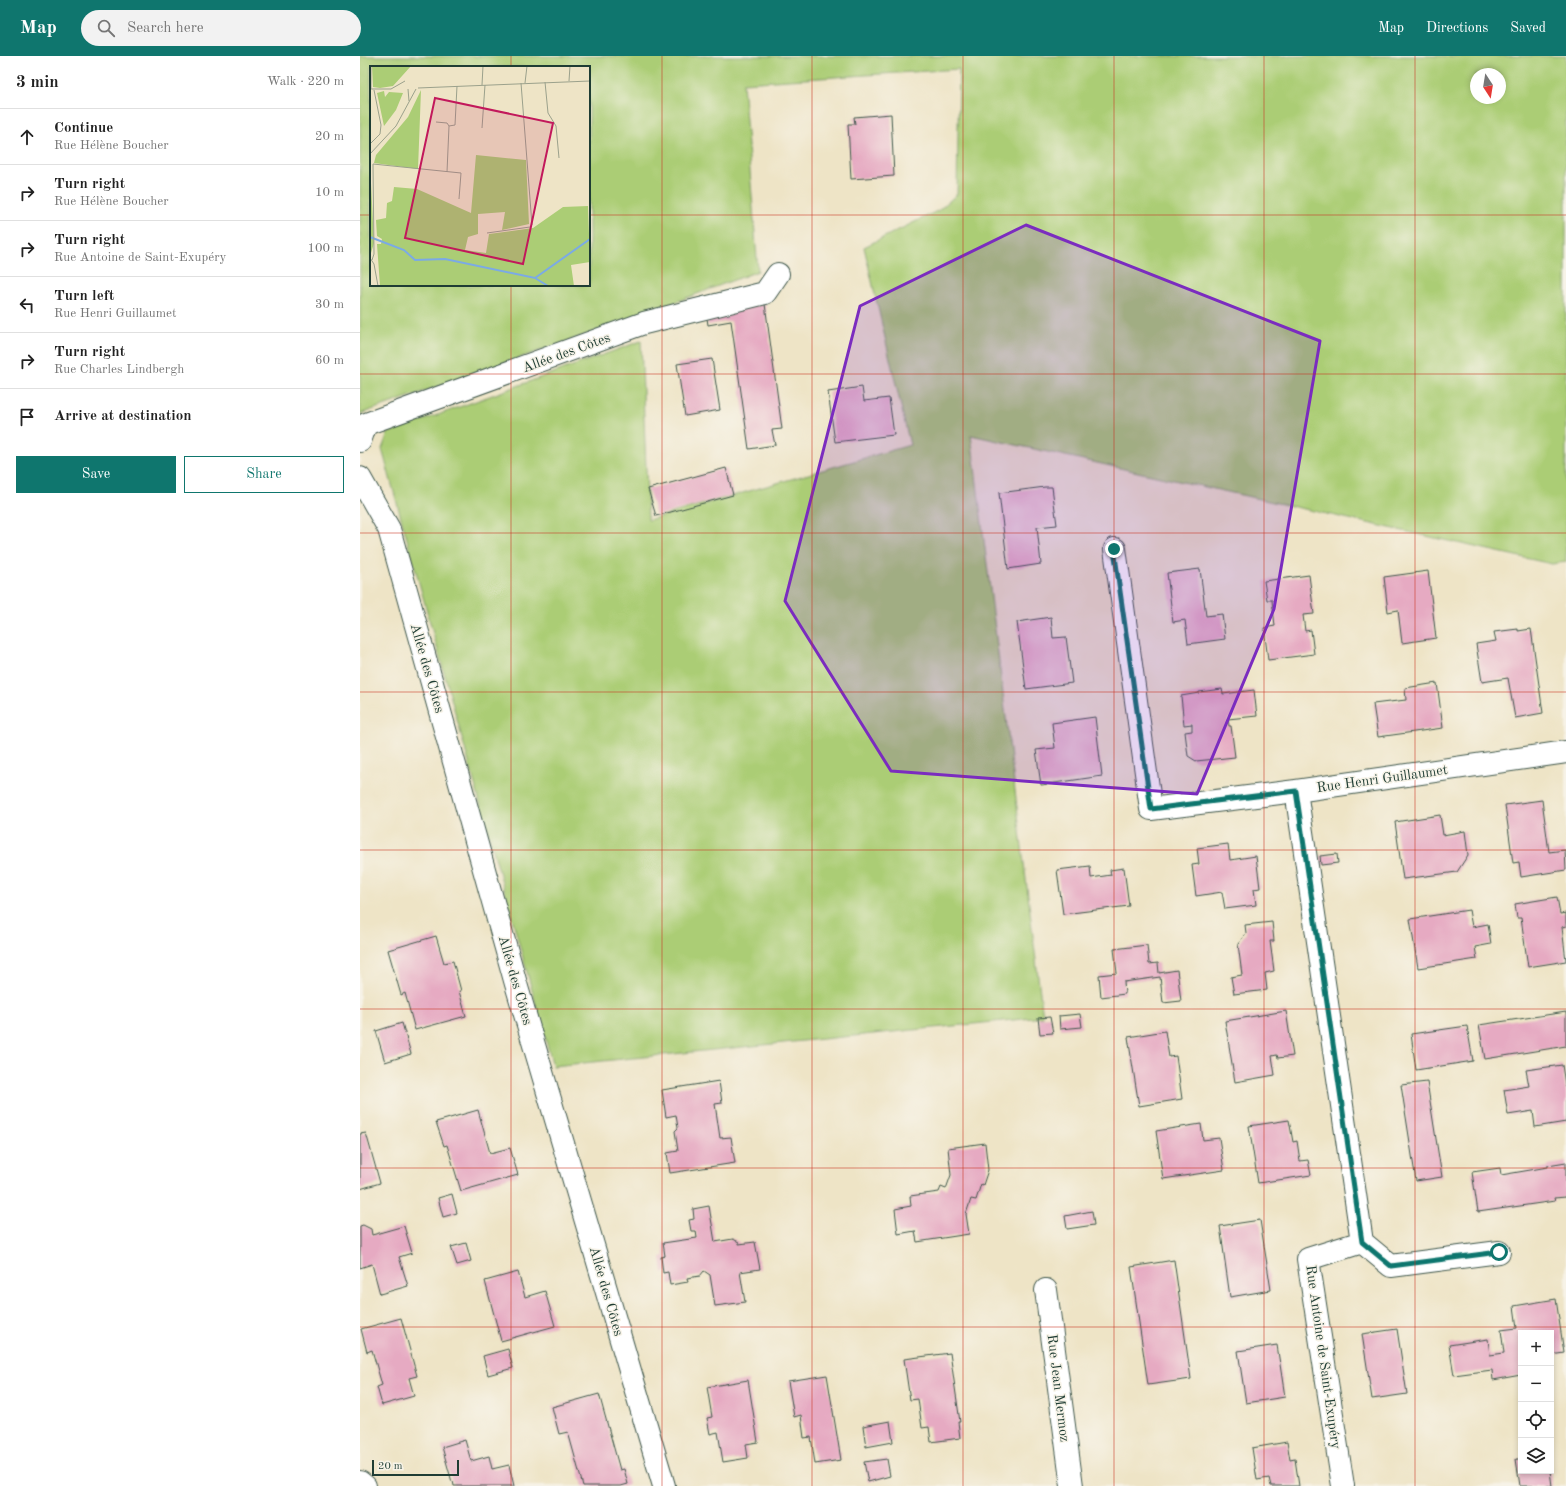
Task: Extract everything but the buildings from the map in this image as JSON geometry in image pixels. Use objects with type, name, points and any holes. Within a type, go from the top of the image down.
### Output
[{"type":"street","name":"Allée des Côtes","points":[[360,441],[366,424],[644,323],[765,293],[778,274]]},
{"type":"street","name":"Allée des Côtes","points":[[360,478],[389,529],[516,984],[664,1486]]},
{"type":"street","name":"Rue Henri Guillaumet","points":[[1114,549],[1151,809],[1296,791],[1566,752]]},
{"type":"street","points":[[1296,791],[1362,1242],[1391,1266],[1499,1252]]},
{"type":"street","name":"Rue Antoine de Saint-Exupéry","points":[[1343,1486],[1308,1259],[1362,1242]]},
{"type":"street","name":"Rue Jean Mermoz","points":[[1046,1290],[1072,1486]]},
{"type":"street","points":[[360,1482],[364,1486]]},
{"type":"highlighted area","points":[[1026,225],[1320,341],[1274,609],[1197,794],[891,771],[785,601],[860,306]]},
{"type":"green space","points":[[360,56],[1566,56],[1566,562],[1552,564],[971,435],[1043,1017],[553,1066],[382,449],[388,433],[641,341],[648,520],[910,445],[864,247],[939,210],[957,194],[959,69],[743,83],[758,271],[633,318],[360,414]]},
{"type":"route","points":[[1114,549],[1151,809],[1296,791],[1362,1242],[1391,1266],[1499,1252]]}]
